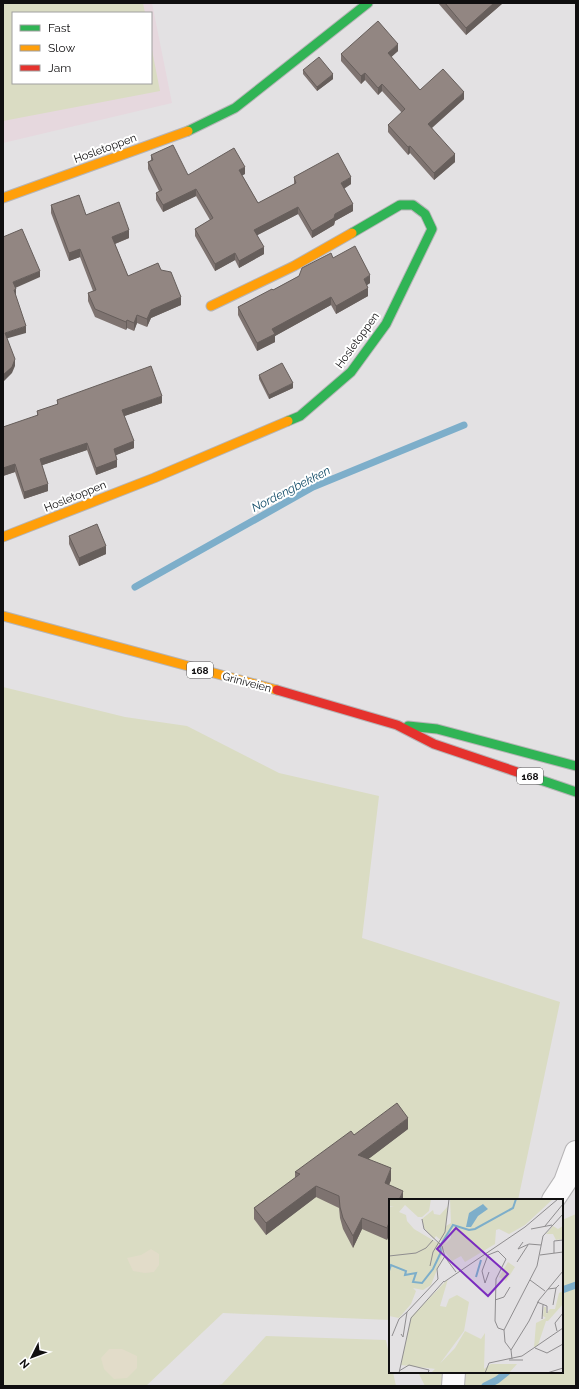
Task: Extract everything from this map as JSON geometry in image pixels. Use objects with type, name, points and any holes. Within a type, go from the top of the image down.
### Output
[{"type":"street","name":"Hosletoppen","points":[[3,198],[191,130],[235,108],[368,3]]},
{"type":"street","name":"Hosletoppen","points":[[3,537],[154,478],[300,416],[351,372],[386,324],[432,229],[425,214],[413,205],[400,205],[294,266],[211,306]]},
{"type":"street","name":"Griniveien","points":[[3,616],[276,690],[397,725],[434,744],[576,792]]},
{"type":"street","name":"Griniveien","points":[[397,725],[437,728],[576,766]]},
{"type":"street","points":[[554,1199],[565,1182],[576,1152]]},
{"type":"shaded area","points":[[3,3],[152,3],[172,103],[3,143]]},
{"type":"green space","points":[[3,3],[143,3],[145,12],[12,12],[12,84],[152,84],[152,50],[160,91],[3,121]]},
{"type":"green space","points":[[3,687],[125,717],[187,726],[279,773],[379,796],[362,938],[560,1002],[518,1199],[389,1199],[389,1320],[223,1313],[146,1386],[3,1386]]},
{"type":"green space","points":[[576,1214],[576,1386],[425,1386],[418,1373],[563,1373],[563,1220]]},
{"type":"green space","points":[[266,1336],[386,1340],[389,1354],[389,1373],[393,1373],[396,1386],[215,1386],[222,1384]]},
{"type":"sand","points":[[151,1249],[159,1254],[159,1265],[154,1272],[145,1273],[133,1271],[127,1258],[141,1255]]},
{"type":"sand","points":[[109,1349],[122,1349],[137,1356],[137,1368],[127,1378],[114,1379],[104,1369],[101,1358]]},
{"type":"building","points":[[445,3],[494,3],[466,28]]},
{"type":"building","points":[[378,21],[398,44],[388,53],[420,90],[443,69],[464,92],[428,124],[455,154],[434,173],[410,146],[408,147],[388,125],[405,109],[382,84],[378,88],[365,73],[361,76],[341,54]]},
{"type":"building","points":[[319,57],[333,74],[317,87],[303,70]]},
{"type":"building","points":[[173,145],[188,175],[234,148],[245,167],[239,170],[258,203],[296,183],[294,177],[338,153],[351,177],[341,183],[353,204],[335,214],[334,218],[312,231],[298,207],[254,230],[264,247],[239,261],[235,253],[215,264],[195,229],[213,218],[196,189],[163,205],[156,193],[162,190],[148,162],[153,160],[151,155]]},
{"type":"building","points":[[79,195],[86,215],[119,202],[129,230],[112,237],[128,276],[158,263],[161,270],[171,272],[181,297],[151,310],[147,319],[137,315],[134,323],[127,320],[126,322],[95,309],[88,293],[96,290],[80,249],[69,253],[51,205]]},
{"type":"building","points":[[22,229],[40,271],[13,282],[16,289],[14,290],[26,326],[5,333],[15,359],[12,367],[3,375],[3,237]]},
{"type":"building","points":[[355,246],[370,275],[364,279],[368,288],[336,306],[331,297],[272,329],[275,334],[257,343],[238,307],[299,276],[302,268],[331,253],[333,258]]},
{"type":"building","points":[[282,363],[293,383],[269,395],[259,375]]},
{"type":"building","points":[[151,366],[162,396],[122,410],[134,441],[114,449],[117,460],[96,468],[87,443],[40,459],[48,484],[24,492],[15,464],[3,468],[3,427],[38,415],[37,411],[58,404],[57,400]]},
{"type":"building","points":[[97,524],[106,546],[79,558],[69,536]]},
{"type":"building","points":[[397,1103],[408,1118],[358,1155],[391,1168],[385,1183],[403,1191],[399,1199],[389,1199],[389,1223],[387,1228],[362,1218],[353,1236],[343,1218],[339,1196],[316,1186],[266,1223],[254,1208],[300,1174],[295,1172],[351,1131],[354,1135]]},
{"type":"waterway","name":"Nordengbekken","points":[[135,587],[313,487],[464,425]]},
{"type":"waterway","points":[[563,1290],[576,1285]]},
{"type":"waterway","points":[[485,1386],[497,1380],[506,1373]]},
{"type":"traffic: fast","points":[[188,131],[235,108],[368,3]]},
{"type":"traffic: fast","points":[[288,421],[300,416],[351,372],[386,324],[432,229],[425,214],[413,205],[400,205],[352,233]]},
{"type":"traffic: fast","points":[[408,726],[437,729],[576,766]]},
{"type":"traffic: fast","points":[[526,775],[576,792]]},
{"type":"traffic: slow","points":[[3,198],[188,131]]},
{"type":"traffic: slow","points":[[211,306],[294,266],[352,233]]},
{"type":"traffic: slow","points":[[3,537],[154,478],[288,421]]},
{"type":"traffic: slow","points":[[3,616],[277,690]]},
{"type":"traffic: jam","points":[[277,690],[397,725],[434,744],[526,775]]}]
